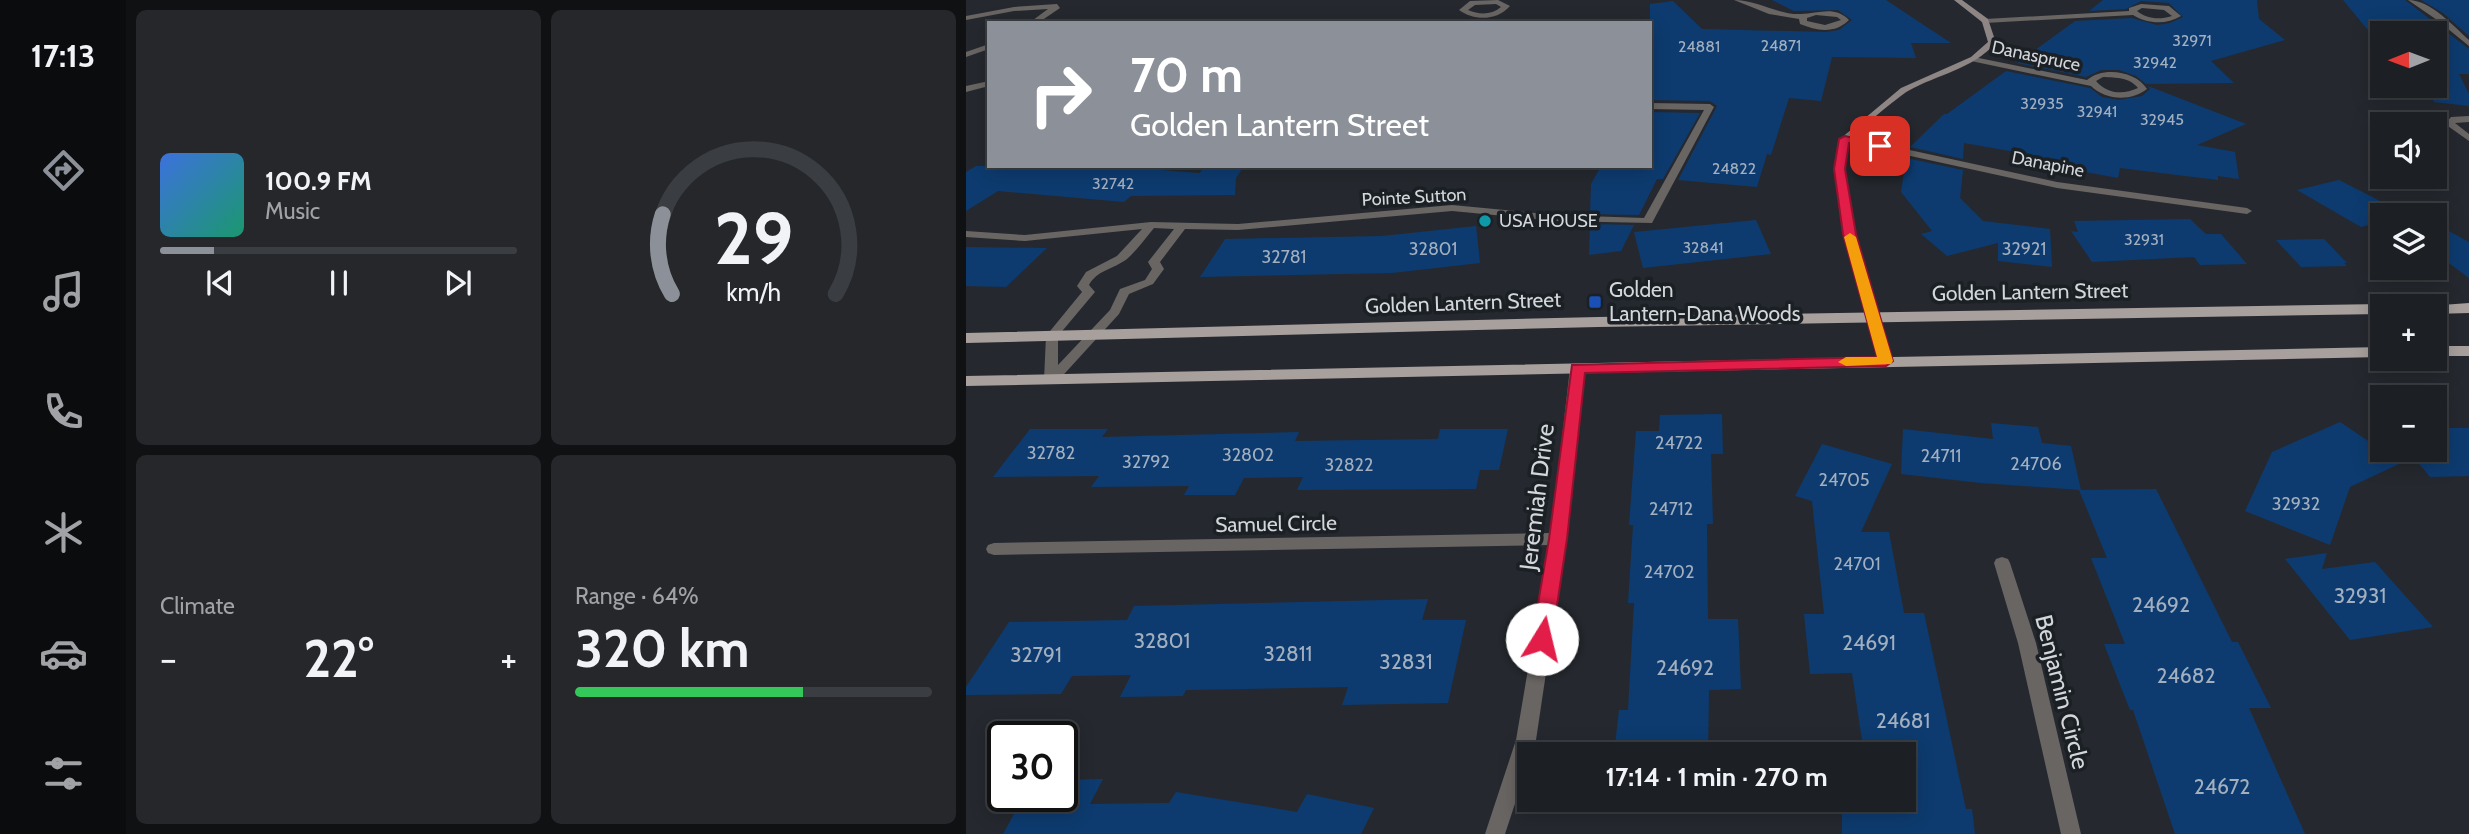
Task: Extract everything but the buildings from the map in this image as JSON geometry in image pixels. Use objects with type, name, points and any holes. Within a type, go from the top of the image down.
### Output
[{"type":"main road","points":[[2447,309],[2469,308]]},
{"type":"main road","name":"Golden Lantern Street","points":[[966,338],[1873,317],[2370,309]]},
{"type":"main road","points":[[2447,351],[2469,351]]},
{"type":"main road","points":[[966,381],[2370,352]]},
{"type":"street","points":[[1738,0],[1772,12],[1803,17],[1823,13],[1839,15],[1845,20],[1839,26],[1823,28],[1803,22],[1803,17]]},
{"type":"street","points":[[1886,361],[1847,221],[1839,169],[1845,139],[1904,90],[1974,59],[1992,43],[1985,21],[1958,0]]},
{"type":"street","points":[[2412,0],[2440,18],[2469,44]]},
{"type":"street","points":[[1490,1],[1503,3],[1506,8],[1488,15],[1471,14],[1463,10],[1467,5],[1490,1]]},
{"type":"street","points":[[966,18],[1058,3]]},
{"type":"street","points":[[1036,21],[1058,3]]},
{"type":"street","points":[[1985,21],[2133,13],[2152,20],[2169,20],[2177,16],[2173,11],[2158,7],[2141,6],[2132,10],[2133,13]]},
{"type":"street","points":[[966,55],[987,47]]},
{"type":"street","name":"Danaspruce","points":[[1974,59],[2092,84],[2113,94],[2133,94],[2143,89],[2139,82],[2112,75],[2095,77],[2092,84]]},
{"type":"street","points":[[966,89],[987,84]]},
{"type":"street","name":"Pointe Sutton","points":[[966,234],[1025,238],[1151,225],[1238,227],[1452,208],[1569,219],[1648,221],[1710,107],[1652,106]]},
{"type":"street","points":[[2469,119],[2454,119],[2450,124],[2469,138]]},
{"type":"street","name":"Danapine","points":[[1845,139],[2057,185],[2247,211]]},
{"type":"street","points":[[1051,380],[1052,336],[1089,292],[1083,286],[1086,277],[1101,266],[1120,260],[1151,225]]},
{"type":"street","points":[[1051,380],[1115,311],[1125,292],[1149,282],[1158,269],[1154,262],[1182,225]]},
{"type":"street","name":"Jeremiah Drive","points":[[1495,834],[1526,740],[1558,539],[1577,368]]},
{"type":"street","name":"Samuel Circle","points":[[994,549],[1558,539]]},
{"type":"street","name":"Benjamin Circle","points":[[2002,563],[2027,643],[2071,834]]},
{"type":"slow traffic","points":[[1846,362],[1886,361],[1850,237]]},
{"type":"place","name":"USA HOUSE","points":[[1485,221]]},
{"type":"place","name":"Golden Lantern-Dana Woods","points":[[1595,302]]},
{"type":"route","points":[[1542,639],[1558,539],[1577,368],[1886,361],[1849,234],[1839,169],[1845,139],[1880,146]]}]
